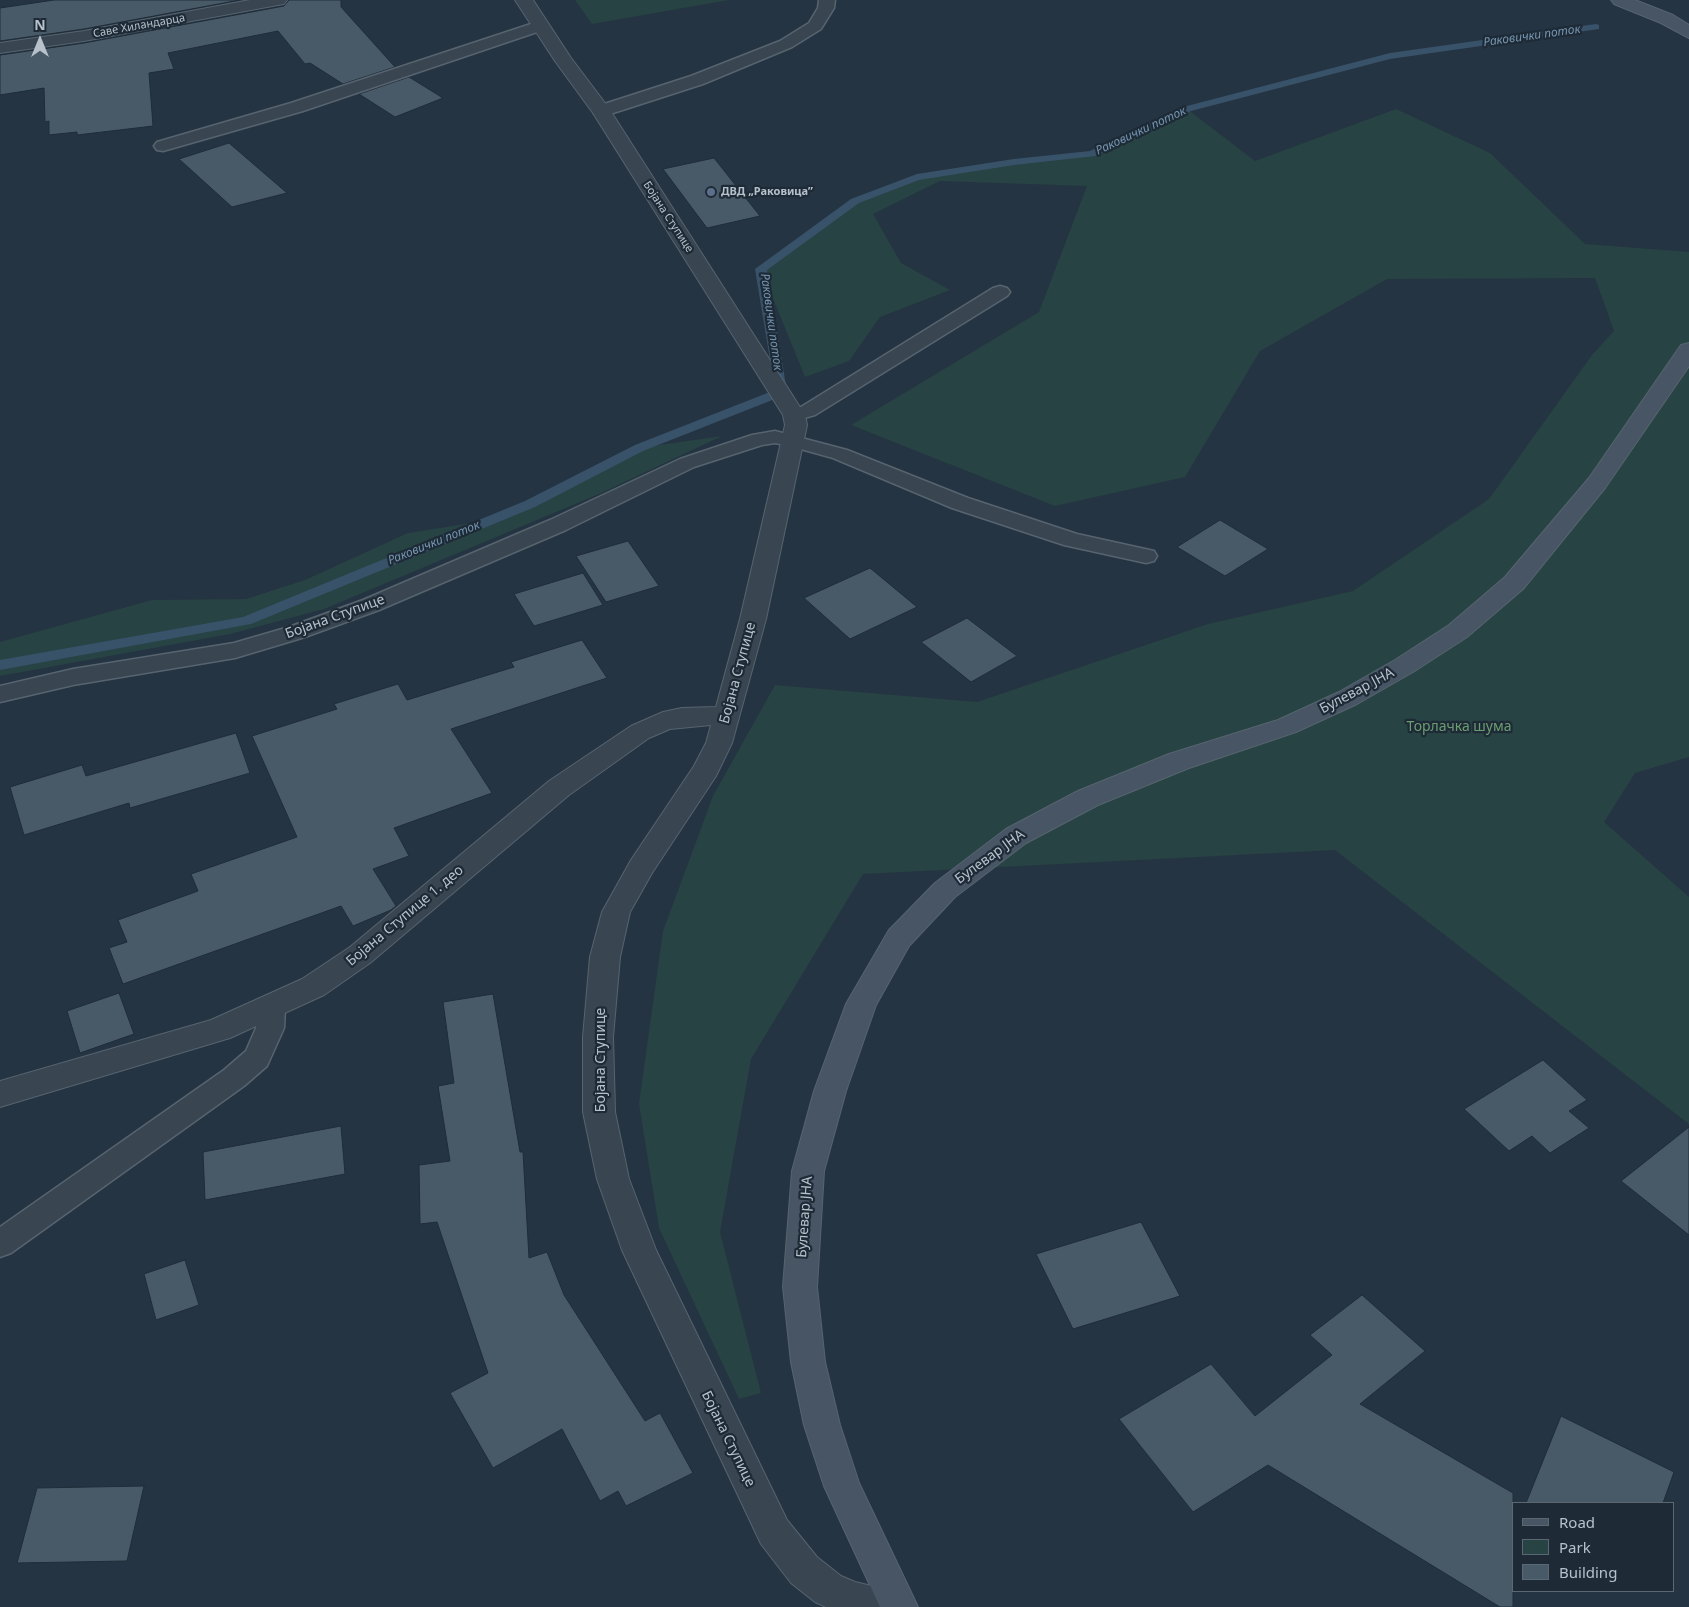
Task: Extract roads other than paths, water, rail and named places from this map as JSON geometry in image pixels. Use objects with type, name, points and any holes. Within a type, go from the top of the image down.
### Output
[{"type":"main road","points":[[1620,0],[1667,20],[1689,33]]},
{"type":"main road","name":"Булевар ЈНА","points":[[898,1604],[842,1486],[822,1425],[808,1362],[800,1287],[808,1171],[830,1091],[861,1004],[899,938],[945,890],[1016,836],[1088,798],[1179,761],[1287,726],[1348,698],[1404,666],[1458,631],[1514,583],[1597,483],[1689,350]]},
{"type":"street","name":"Саве Хиландарца","points":[[0,48],[84,36],[278,0]]},
{"type":"street","name":"Бојана Ступице","points":[[524,0],[540,26],[601,111],[772,379],[792,421],[753,619],[719,743],[706,769],[641,867],[616,912],[605,957],[600,1019],[599,1112],[613,1179],[639,1250],[774,1532],[804,1570],[828,1589],[853,1600],[876,1605],[898,1604]]},
{"type":"street","name":"Бојана Ступице 1. део","points":[[0,1094],[219,1030],[314,988],[360,955],[559,788],[640,732],[663,721],[682,717],[726,715]]},
{"type":"lane","points":[[601,111],[697,80],[786,44],[815,26],[826,8],[827,0]]},
{"type":"lane","points":[[163,146],[297,107],[540,26]]},
{"type":"lane","points":[[1000,292],[792,421],[840,454],[960,503],[1072,540],[1146,556]]},
{"type":"lane","name":"Бојана Ступице","points":[[0,694],[73,677],[235,650],[297,632],[371,606],[541,532],[687,463],[746,442],[776,437],[792,421]]},
{"type":"lane","points":[[0,1244],[234,1078],[257,1058],[270,1028],[271,1008]]},
{"type":"waterway","name":"Раковички поток","points":[[0,665],[246,621],[530,504],[639,448],[781,392],[761,269],[855,201],[917,177],[1014,162],[1092,154],[1187,109],[1390,56],[1596,27]]},
{"type":"place","name":"ДВД „Раковица”","points":[[711,192]]},
{"type":"park label","name":"Торлачка шума","points":[[1459,727]]}]
